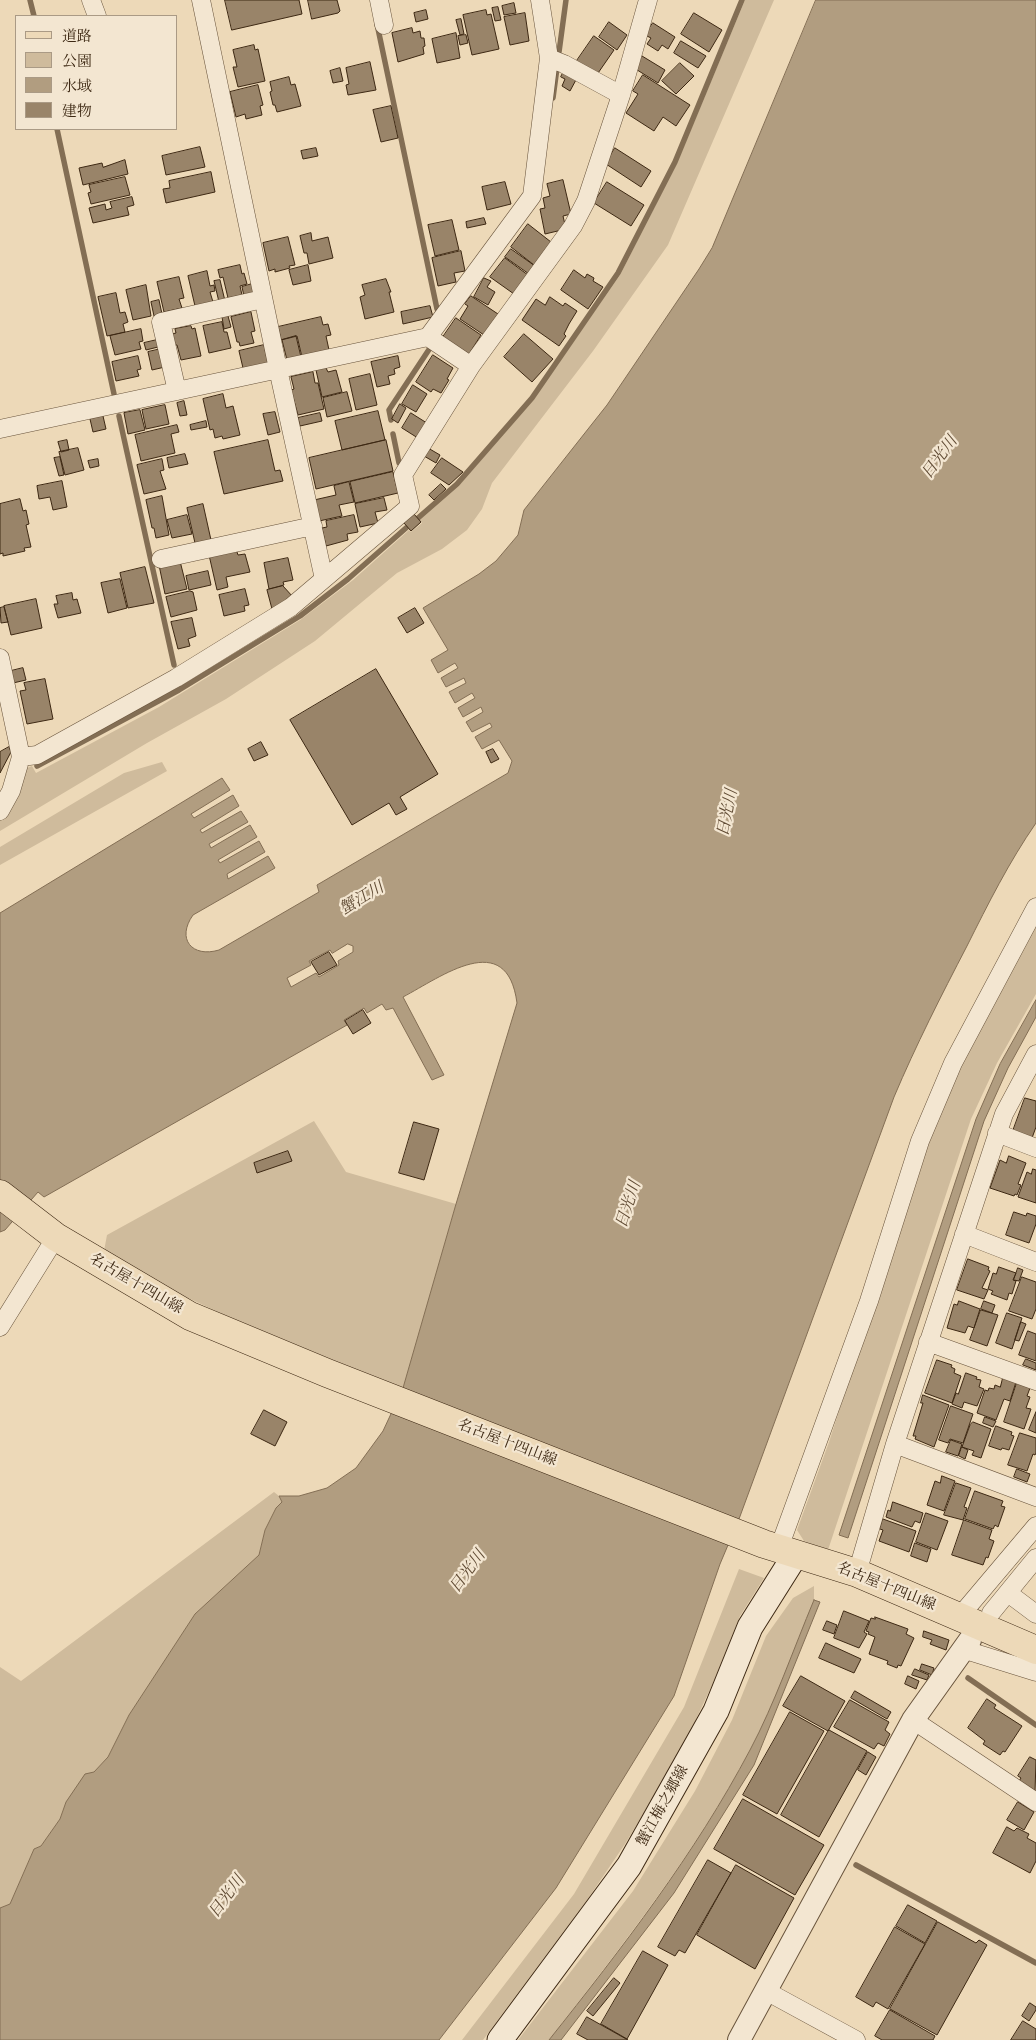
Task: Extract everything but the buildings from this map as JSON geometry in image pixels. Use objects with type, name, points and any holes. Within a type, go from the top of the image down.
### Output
[{"type":"main road","name":"名古屋十四山線","points":[[0,1194],[56,1237],[190,1316],[327,1373],[780,1549],[857,1573],[964,1635],[1036,1650]]},
{"type":"main road","name":"蟹江梅之郷線","points":[[500,2040],[629,1866],[716,1711],[780,1549]]},
{"type":"street","points":[[92,0],[97,15]]},
{"type":"street","points":[[201,0],[324,579]]},
{"type":"street","points":[[379,0],[384,24]]},
{"type":"street","points":[[0,428],[428,337],[532,196],[549,58],[540,0]]},
{"type":"street","points":[[21,757],[37,755],[176,678],[291,607],[410,506],[403,475],[471,366],[572,226],[586,201],[621,95],[648,0]]},
{"type":"street","points":[[549,58],[564,64],[621,95]]},
{"type":"street","points":[[177,391],[161,322],[264,299]]},
{"type":"street","points":[[428,337],[471,366]]},
{"type":"street","points":[[160,559],[312,526]]},
{"type":"street","points":[[0,658],[21,757],[11,791],[0,811]]},
{"type":"street","points":[[780,1549],[869,1301],[920,1141],[952,1063],[1036,907]]},
{"type":"street","points":[[857,1573],[895,1444],[997,1133],[1004,1114],[1036,1054]]},
{"type":"street","points":[[997,1133],[1036,1148]]},
{"type":"street","points":[[964,1234],[1036,1262]]},
{"type":"street","points":[[0,1327],[56,1237]]},
{"type":"street","points":[[928,1342],[1036,1381]]},
{"type":"street","points":[[895,1444],[1036,1497]]},
{"type":"street","points":[[739,2040],[913,1720],[964,1635],[1036,1526]]},
{"type":"street","points":[[991,1613],[1036,1558]]},
{"type":"street","points":[[1008,1593],[1036,1614]]},
{"type":"street","points":[[964,1635],[1036,1672]]},
{"type":"street","points":[[913,1720],[1036,1802]]},
{"type":"street","points":[[766,1991],[856,2040]]},
{"type":"green space","points":[[745,0],[774,0],[668,245],[593,351],[492,483],[482,509],[467,530],[442,549],[397,573],[315,641],[226,699],[147,743],[0,831],[0,820],[12,807],[27,768],[32,766],[36,773],[159,707],[300,620],[353,580],[409,530],[411,532],[422,523],[419,519],[461,483],[535,397],[620,275],[677,163]]},
{"type":"green space","points":[[162,762],[167,771],[0,865],[0,847],[124,773]]},
{"type":"green space","points":[[1036,916],[1036,994],[997,1063],[971,1119],[828,1550],[804,1541],[797,1530],[829,1442],[925,1145],[962,1059]]},
{"type":"green space","points":[[314,1121],[346,1172],[456,1204],[403,1389],[231,1318],[156,1283],[104,1251],[107,1235]]},
{"type":"green space","points":[[274,1492],[282,1502],[276,1508],[265,1530],[259,1555],[195,1614],[129,1715],[108,1757],[66,1802],[60,1819],[41,1846],[34,1849],[10,1904],[0,1908],[0,1667],[21,1681]]},
{"type":"green space","points":[[739,1569],[764,1578],[740,1616],[714,1681],[680,1753],[625,1844],[587,1900],[483,2040],[462,2040],[574,1894],[684,1707]]},
{"type":"green space","points":[[814,1586],[814,1600],[768,1714],[750,1750],[705,1827],[656,1900],[549,2040],[518,2040],[633,1891],[695,1791],[732,1720],[766,1636],[793,1598]]},
{"type":"water","points":[[816,0],[1036,0],[1036,823],[991,899],[929,1021],[894,1097],[739,1519],[720,1564],[674,1696],[556,1888],[439,2040],[0,2040],[0,1908],[10,1904],[34,1849],[41,1846],[60,1819],[66,1802],[85,1774],[94,1772],[108,1757],[129,1715],[195,1614],[259,1555],[265,1530],[276,1508],[282,1502],[279,1496],[299,1496],[327,1488],[356,1468],[383,1431],[403,1388],[517,1003],[511,980],[500,967],[487,962],[471,964],[453,970],[403,997],[444,1075],[432,1080],[393,1008],[386,1010],[382,1004],[367,1013],[364,1008],[344,1020],[347,1025],[44,1197],[38,1192],[5,1230],[0,1232],[0,913],[222,778],[230,790],[191,814],[194,818],[233,795],[239,806],[200,830],[202,833],[241,811],[248,822],[209,844],[211,848],[250,825],[257,837],[218,860],[220,863],[259,841],[265,852],[227,874],[228,879],[268,856],[275,868],[193,915],[186,932],[190,944],[194,949],[201,951],[219,950],[319,892],[317,885],[508,773],[512,761],[499,740],[482,749],[475,737],[492,727],[490,723],[472,732],[466,722],[483,712],[481,707],[463,717],[458,708],[475,698],[472,693],[455,703],[449,692],[466,683],[464,678],[446,687],[441,678],[458,668],[455,663],[438,673],[431,660],[448,650],[423,608],[479,574],[496,561],[518,535],[524,510],[607,405],[712,248]],"holes":[[[348,944],[353,946],[353,952],[338,961],[339,965],[319,977],[316,973],[291,987],[287,978],[311,965],[309,961],[330,950],[332,953]]]},
{"type":"water","points":[[1036,1000],[1036,1017],[1008,1068],[984,1121],[848,1538],[839,1535],[976,1119],[1000,1064]]},
{"type":"water","points":[[814,1600],[820,1602],[754,1765],[674,1893],[561,2040],[549,2040],[656,1900],[729,1789],[768,1714]]},
{"type":"waterway","points":[[30,0],[34,15]]},
{"type":"waterway","points":[[559,52],[566,0]]},
{"type":"waterway","points":[[418,518],[457,484],[532,398],[618,273],[675,162],[742,0]]},
{"type":"waterway","points":[[377,24],[437,309]]},
{"type":"waterway","points":[[553,98],[557,68]]},
{"type":"waterway","points":[[57,130],[114,394]]},
{"type":"waterway","points":[[391,420],[389,410],[430,348]]},
{"type":"waterway","points":[[119,416],[174,665]]},
{"type":"waterway","points":[[393,434],[399,463]]},
{"type":"waterway","points":[[37,766],[179,690],[300,616],[348,579],[406,528]]},
{"type":"waterway","points":[[968,1678],[1036,1725]]},
{"type":"waterway","points":[[856,1865],[1036,1963]]},
{"type":"water label","name":"日光川","points":[[940,458]]},
{"type":"water label","name":"日光川","points":[[728,813]]},
{"type":"water label","name":"蟹江川","points":[[362,899]]},
{"type":"water label","name":"日光川","points":[[629,1205]]},
{"type":"water label","name":"日光川","points":[[468,1572]]},
{"type":"water label","name":"日光川","points":[[227,1897]]}]
